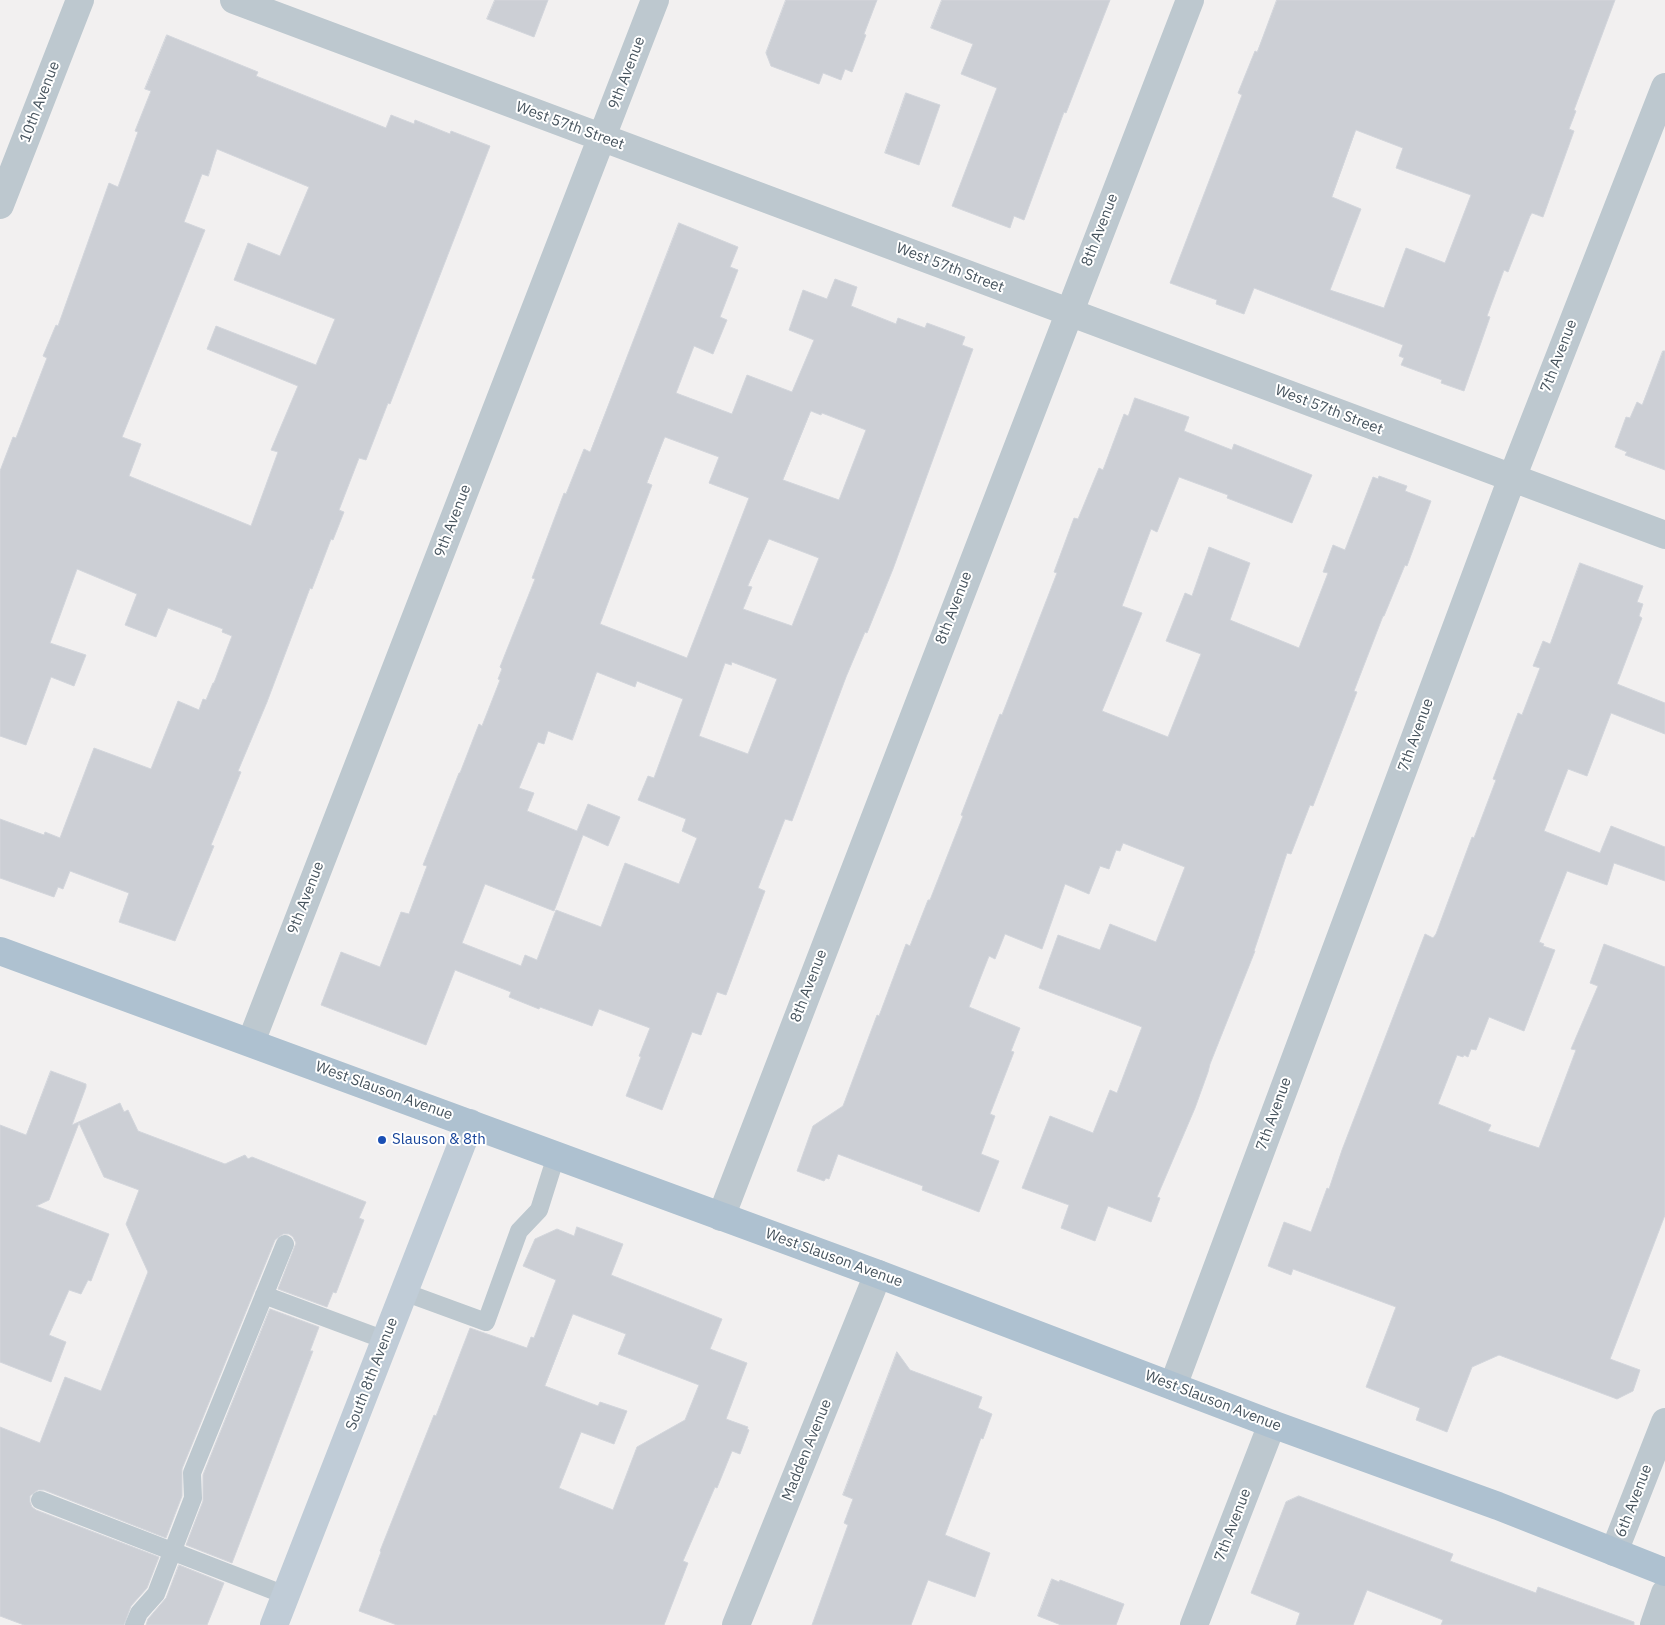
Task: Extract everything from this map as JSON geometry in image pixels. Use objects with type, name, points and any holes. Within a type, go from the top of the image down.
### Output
[{"type":"main road","name":"West Slauson Avenue","points":[[0,951],[878,1274],[1272,1424],[1498,1506],[1665,1572]]},
{"type":"street","name":"10th Avenue","points":[[0,205],[80,0]]},
{"type":"street","name":"West 57th Street","points":[[234,0],[1665,535]]},
{"type":"street","name":"9th Avenue","points":[[251,1042],[655,0]]},
{"type":"street","name":"8th Avenue","points":[[720,1217],[1190,0]]},
{"type":"street","name":"7th Avenue","points":[[1173,1386],[1512,478],[1665,87]]},
{"type":"street","name":"South 8th Avenue","points":[[274,1625],[470,1123]]},
{"type":"street","name":"Madden Avenue","points":[[736,1625],[878,1274]]},
{"type":"street","name":"6th Avenue","points":[[1614,1552],[1665,1422]]},
{"type":"street","name":"7th Avenue","points":[[1194,1625],[1272,1424]]},
{"type":"street","points":[[1654,1625],[1665,1593]]},
{"type":"lane","points":[[404,1292],[486,1322],[519,1231],[539,1210],[556,1156]]},
{"type":"lane","points":[[134,1625],[139,1613],[156,1594],[193,1498],[192,1473],[285,1244]]},
{"type":"lane","points":[[264,1295],[385,1340]]},
{"type":"lane","points":[[40,1500],[286,1595]]},
{"type":"building","points":[[495,0],[548,0],[534,37],[487,19]]},
{"type":"building","points":[[786,0],[877,0],[852,72],[845,69],[841,80],[823,73],[819,84],[771,66],[766,53]]},
{"type":"building","points":[[942,0],[1110,0],[1066,113],[1064,112],[1024,220],[1014,216],[1010,228],[952,206],[997,88],[961,74],[973,44],[931,28]]},
{"type":"building","points":[[1277,0],[1615,0],[1574,110],[1576,111],[1569,129],[1574,131],[1543,217],[1532,213],[1508,272],[1504,270],[1487,316],[1490,317],[1464,391],[1441,383],[1442,380],[1401,365],[1404,358],[1399,356],[1403,345],[1254,288],[1244,314],[1216,304],[1217,300],[1170,283],[1242,95],[1238,93],[1255,51],[1257,52]],"holes":[[[1356,130],[1403,148],[1396,168],[1471,195],[1445,263],[1406,248],[1384,308],[1330,290],[1361,209],[1332,197]]]},
{"type":"building","points":[[167,35],[258,72],[256,76],[386,128],[391,115],[414,124],[415,120],[450,134],[451,131],[490,146],[390,404],[388,403],[366,460],[359,458],[339,510],[344,512],[333,540],[331,539],[312,589],[310,588],[267,702],[238,771],[241,772],[211,845],[214,846],[175,941],[119,922],[129,893],[70,871],[63,889],[58,887],[54,897],[0,878],[0,819],[44,835],[45,832],[60,838],[94,748],[151,769],[178,701],[199,710],[203,699],[206,700],[214,683],[232,636],[222,632],[223,629],[168,608],[156,637],[125,625],[137,594],[77,569],[50,643],[86,655],[74,686],[51,677],[26,745],[0,736],[0,471],[13,437],[16,438],[47,358],[43,356],[56,325],[58,326],[109,183],[118,187],[138,132],[135,131],[151,91],[145,89]],"holes":[[[217,149],[309,187],[280,256],[248,243],[234,280],[335,319],[316,365],[216,326],[207,349],[298,386],[271,450],[278,452],[251,526],[129,476],[141,444],[122,437],[205,230],[184,222],[202,174],[208,176]]]},
{"type":"building","points":[[906,93],[940,105],[919,165],[885,153]]},
{"type":"building","points":[[679,223],[738,247],[730,267],[738,270],[720,317],[727,320],[713,354],[694,346],[676,393],[732,414],[747,375],[792,392],[814,340],[789,330],[803,290],[827,299],[835,279],[857,287],[851,306],[896,324],[898,318],[925,328],[927,323],[965,337],[962,345],[973,349],[893,569],[867,633],[865,632],[846,677],[792,821],[785,819],[758,888],[765,891],[726,995],[717,992],[701,1035],[692,1032],[662,1110],[626,1096],[650,1028],[599,1009],[592,1026],[509,997],[511,992],[455,970],[426,1045],[321,1005],[341,952],[380,967],[401,912],[409,914],[427,866],[423,865],[479,724],[482,726],[500,680],[498,679],[502,669],[500,667],[535,579],[532,578],[564,493],[566,494],[584,449],[590,452]],"holes":[[[811,411],[821,415],[822,413],[866,430],[839,500],[783,480]],[[665,437],[719,457],[709,483],[749,498],[687,658],[600,624],[652,485],[647,483]],[[769,539],[819,558],[792,626],[743,609],[752,587],[748,586]],[[732,662],[777,679],[748,754],[699,736],[725,663],[731,665]],[[597,672],[635,687],[637,681],[683,699],[654,778],[648,776],[638,800],[686,819],[682,831],[697,838],[679,884],[625,863],[601,927],[556,910],[537,960],[525,955],[521,966],[462,943],[485,884],[554,911],[583,835],[608,846],[620,817],[588,804],[577,831],[527,811],[534,793],[519,788],[538,742],[544,744],[548,731],[572,740]]]},
{"type":"building","points":[[1663,351],[1665,351],[1665,470],[1625,455],[1627,452],[1615,447],[1626,417],[1630,418],[1637,402],[1642,405]]},
{"type":"building","points":[[1135,398],[1189,417],[1184,431],[1232,450],[1234,444],[1312,475],[1292,523],[1227,498],[1228,495],[1179,477],[1157,532],[1151,529],[1122,606],[1142,613],[1102,711],[1168,737],[1201,654],[1166,641],[1185,593],[1192,596],[1209,547],[1250,563],[1230,620],[1299,648],[1328,573],[1323,572],[1333,545],[1345,550],[1373,477],[1378,479],[1379,476],[1407,486],[1405,491],[1431,501],[1407,566],[1405,565],[1383,616],[1354,691],[1357,692],[1313,806],[1310,805],[1291,854],[1287,853],[1255,951],[1210,1064],[1195,1108],[1157,1197],[1160,1198],[1151,1222],[1108,1206],[1095,1241],[1061,1228],[1069,1205],[1022,1188],[1050,1116],[1093,1133],[1110,1090],[1117,1093],[1142,1027],[1039,988],[1058,935],[1100,950],[1110,924],[1156,942],[1185,867],[1123,843],[1120,851],[1116,850],[1109,869],[1100,866],[1089,894],[1065,884],[1042,949],[1005,934],[995,959],[989,956],[969,1007],[1020,1028],[1011,1051],[1014,1052],[990,1114],[995,1116],[981,1154],[999,1161],[979,1212],[922,1190],[923,1186],[838,1154],[829,1179],[826,1178],[824,1181],[797,1171],[813,1126],[843,1106],[906,944],[910,946],[963,816],[961,815],[1000,714],[1002,715],[1057,573],[1054,572],[1074,518],[1078,519],[1099,468],[1103,470],[1124,414],[1128,416]]},
{"type":"building","points":[[1580,563],[1643,586],[1637,602],[1643,604],[1639,616],[1642,618],[1617,684],[1665,703],[1665,734],[1611,713],[1587,776],[1568,769],[1544,831],[1600,853],[1611,826],[1665,847],[1665,881],[1614,863],[1607,885],[1567,871],[1539,942],[1544,944],[1543,946],[1555,950],[1524,1031],[1489,1017],[1476,1050],[1471,1049],[1468,1057],[1457,1055],[1438,1104],[1491,1125],[1488,1131],[1539,1148],[1576,1050],[1571,1049],[1598,986],[1590,983],[1604,944],[1665,967],[1665,1215],[1610,1359],[1640,1370],[1633,1391],[1617,1399],[1499,1355],[1472,1367],[1447,1432],[1416,1420],[1420,1408],[1366,1387],[1396,1307],[1293,1269],[1291,1275],[1268,1266],[1284,1222],[1311,1232],[1425,934],[1433,938],[1436,934],[1472,837],[1474,838],[1496,780],[1493,779],[1518,713],[1522,715],[1540,668],[1533,666],[1543,641],[1550,644]]},
{"type":"building","points":[[51,1071],[86,1084],[72,1125],[120,1103],[124,1112],[128,1110],[138,1131],[225,1164],[245,1155],[248,1159],[252,1157],[366,1202],[359,1218],[364,1220],[336,1293],[333,1292],[327,1307],[278,1289],[296,1243],[289,1234],[283,1234],[275,1240],[182,1469],[182,1496],[166,1538],[44,1490],[38,1490],[30,1496],[32,1507],[36,1510],[159,1557],[147,1588],[131,1606],[124,1625],[24,1625],[0,1616],[0,1427],[40,1443],[65,1377],[101,1391],[148,1272],[126,1224],[139,1190],[104,1177],[79,1123],[49,1200],[36,1206],[109,1234],[91,1281],[88,1280],[81,1294],[69,1290],[49,1335],[66,1342],[51,1382],[0,1362],[0,1125],[26,1135]]},
{"type":"building","points":[[577,1227],[623,1244],[611,1275],[722,1319],[710,1349],[747,1363],[726,1419],[748,1427],[747,1429],[749,1430],[740,1454],[732,1451],[717,1488],[715,1487],[683,1561],[688,1563],[664,1625],[397,1625],[359,1611],[380,1551],[470,1328],[527,1348],[531,1337],[534,1338],[556,1280],[523,1266],[535,1239],[557,1229],[574,1236]],"holes":[[[573,1314],[626,1334],[618,1354],[699,1385],[685,1420],[637,1447],[613,1510],[559,1488],[581,1432],[614,1444],[627,1411],[600,1402],[598,1406],[545,1386]]]},
{"type":"building","points":[[270,1309],[319,1327],[310,1351],[313,1351],[232,1563],[186,1545],[203,1501],[203,1475]]},
{"type":"building","points":[[897,1352],[910,1370],[982,1397],[978,1408],[992,1414],[983,1439],[981,1438],[945,1535],[990,1553],[975,1597],[928,1580],[911,1625],[812,1625],[848,1525],[844,1523],[853,1499],[843,1495]]},
{"type":"building","points":[[1299,1496],[1453,1554],[1450,1561],[1536,1593],[1538,1587],[1634,1622],[1634,1625],[1441,1625],[1443,1620],[1367,1590],[1353,1625],[1296,1625],[1300,1613],[1251,1593],[1286,1502]]},
{"type":"building","points":[[179,1565],[224,1583],[207,1625],[146,1625],[148,1619],[166,1598]]},
{"type":"building","points":[[1052,1579],[1059,1582],[1060,1580],[1124,1604],[1116,1625],[1061,1625],[1038,1616]]},
{"type":"place","name":"Slauson & 8th","points":[[382,1140]]}]
